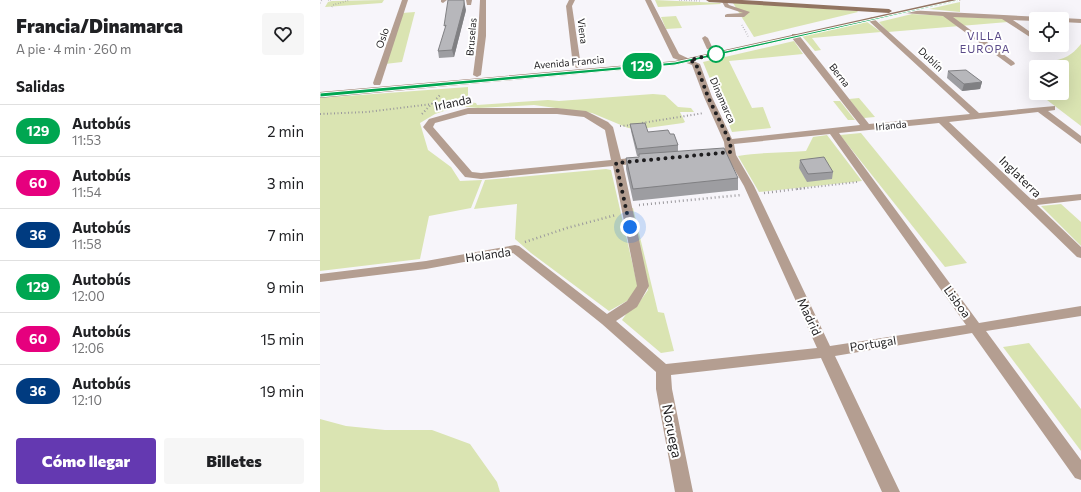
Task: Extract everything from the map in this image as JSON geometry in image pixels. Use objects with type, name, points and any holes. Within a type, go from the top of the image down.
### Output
[{"type":"main road","points":[[708,0],[906,12]]},
{"type":"main road","name":"Avenida Francia","points":[[320,87],[655,60],[710,49],[833,19],[927,0]]},
{"type":"main road","name":"Avenida Francia","points":[[320,95],[668,64],[958,0]]},
{"type":"main road","points":[[827,7],[833,19]]},
{"type":"street","name":"Oslo","points":[[377,83],[405,0]]},
{"type":"street","name":"Bruselas","points":[[477,75],[482,36],[483,0]]},
{"type":"street","name":"Viena","points":[[572,0],[569,6],[577,66]]},
{"type":"street","points":[[648,0],[676,56],[690,60]]},
{"type":"street","points":[[906,12],[1029,18]]},
{"type":"street","points":[[945,14],[1011,64]]},
{"type":"street","points":[[1004,17],[1029,34]]},
{"type":"street","name":"Dublín","points":[[872,19],[976,116]]},
{"type":"street","points":[[1069,20],[1081,21]]},
{"type":"street","name":"Berna","points":[[795,36],[866,127]]},
{"type":"street","name":"Dinamarca","points":[[690,60],[696,64],[708,97],[730,147]]},
{"type":"street","name":"Irlanda","points":[[700,154],[730,147],[833,131],[1052,108]]},
{"type":"street","points":[[1040,109],[1081,141]]},
{"type":"street","name":"Irlanda","points":[[608,127],[600,120],[586,114],[557,111],[468,110],[432,121],[428,127],[469,175],[481,176],[654,159]]},
{"type":"street","name":"Inglaterra","points":[[941,119],[1081,254]]},
{"type":"street","points":[[607,321],[632,304],[643,286],[608,127]]},
{"type":"street","name":"Lisboa","points":[[833,131],[1081,473]]},
{"type":"street","name":"Madrid","points":[[730,147],[731,155],[749,186],[891,492]]},
{"type":"street","points":[[1028,203],[1081,197]]},
{"type":"street","name":"Holanda","points":[[320,278],[426,265],[515,249],[607,321],[663,370]]},
{"type":"street","name":"Portugal","points":[[663,370],[825,352],[1081,311]]},
{"type":"street","name":"Noruega","points":[[663,370],[664,389],[684,492]]},
{"type":"lane","points":[[723,1],[727,6],[748,12],[744,15],[727,16]]},
{"type":"lane","points":[[705,38],[710,49]]},
{"type":"path","points":[[336,0],[332,6],[350,0]]},
{"type":"path","points":[[432,121],[422,115],[424,110],[432,104],[441,93]]},
{"type":"path","points":[[320,114],[367,112],[432,104]]},
{"type":"path","points":[[608,127],[628,126],[706,113]]},
{"type":"path","points":[[506,251],[534,238],[627,212]]},
{"type":"green space","points":[[384,0],[382,3],[325,7],[328,2],[332,1]]},
{"type":"green space","points":[[655,0],[720,3],[721,4],[658,7]]},
{"type":"green space","points":[[960,2],[960,12],[929,9]]},
{"type":"green space","points":[[733,3],[857,11],[858,12],[754,37]]},
{"type":"green space","points":[[415,12],[402,62],[385,64],[402,13]]},
{"type":"green space","points":[[912,14],[1003,19],[1008,22],[888,32],[879,22]]},
{"type":"green space","points":[[676,16],[682,28],[666,29],[661,17]]},
{"type":"green space","points":[[867,22],[881,32],[812,38],[821,50],[815,51],[802,36]]},
{"type":"green space","points":[[794,41],[803,54],[729,61],[752,108],[763,107],[771,128],[732,132],[703,62]]},
{"type":"green space","points":[[1081,44],[1081,126],[1047,100],[1069,100],[1069,60],[1056,60],[1068,56]]},
{"type":"green space","points":[[468,87],[468,102],[476,103],[477,105],[653,94],[665,95],[678,107],[691,108],[694,112],[680,112],[685,122],[683,123],[640,129],[628,128],[592,113],[534,105],[478,108],[459,106],[435,114],[420,123],[428,150],[451,167],[460,181],[482,180],[471,208],[429,216],[420,259],[320,271],[320,98]]},
{"type":"green space","points":[[859,98],[875,117],[864,118],[849,99]]},
{"type":"green space","points":[[833,101],[840,101],[855,120],[848,120]]},
{"type":"green space","points":[[861,133],[967,263],[945,267],[840,135]]},
{"type":"green space","points":[[827,135],[862,181],[759,192],[738,156],[806,151],[813,137]]},
{"type":"green space","points":[[606,169],[611,170],[638,288],[634,297],[609,311],[531,253],[515,239],[517,204],[474,209],[485,180]]},
{"type":"green space","points":[[1061,204],[1081,222],[1081,246],[1041,206]]},
{"type":"green space","points":[[631,208],[633,208],[658,312],[664,313],[674,351],[661,353],[622,320],[627,313],[636,307],[648,290]]},
{"type":"green space","points":[[1029,343],[1081,409],[1081,451],[1003,347]]},
{"type":"green space","points":[[320,419],[346,426],[385,430],[432,430],[470,444],[497,482],[500,492],[320,492]]},
{"type":"building","points":[[448,0],[464,0],[464,5],[452,50],[438,51],[446,25],[444,26]]},
{"type":"building","points":[[966,70],[982,82],[964,84],[948,71]]},
{"type":"building","points":[[645,123],[648,132],[668,130],[670,134],[674,134],[678,145],[637,149],[630,124]]},
{"type":"building","points":[[724,148],[738,178],[633,189],[626,158],[639,157],[639,154]]},
{"type":"building","points":[[824,157],[833,172],[808,174],[800,160]]},
{"type":"bus line","name":"129","points":[[320,95],[675,63],[958,0]]},
{"type":"district","name":"VILLA EUROPA","points":[[985,42]]},
{"type":"route","points":[[630,227],[616,163],[731,152],[730,142],[708,97],[696,64],[690,60],[720,53],[716,54]]}]
